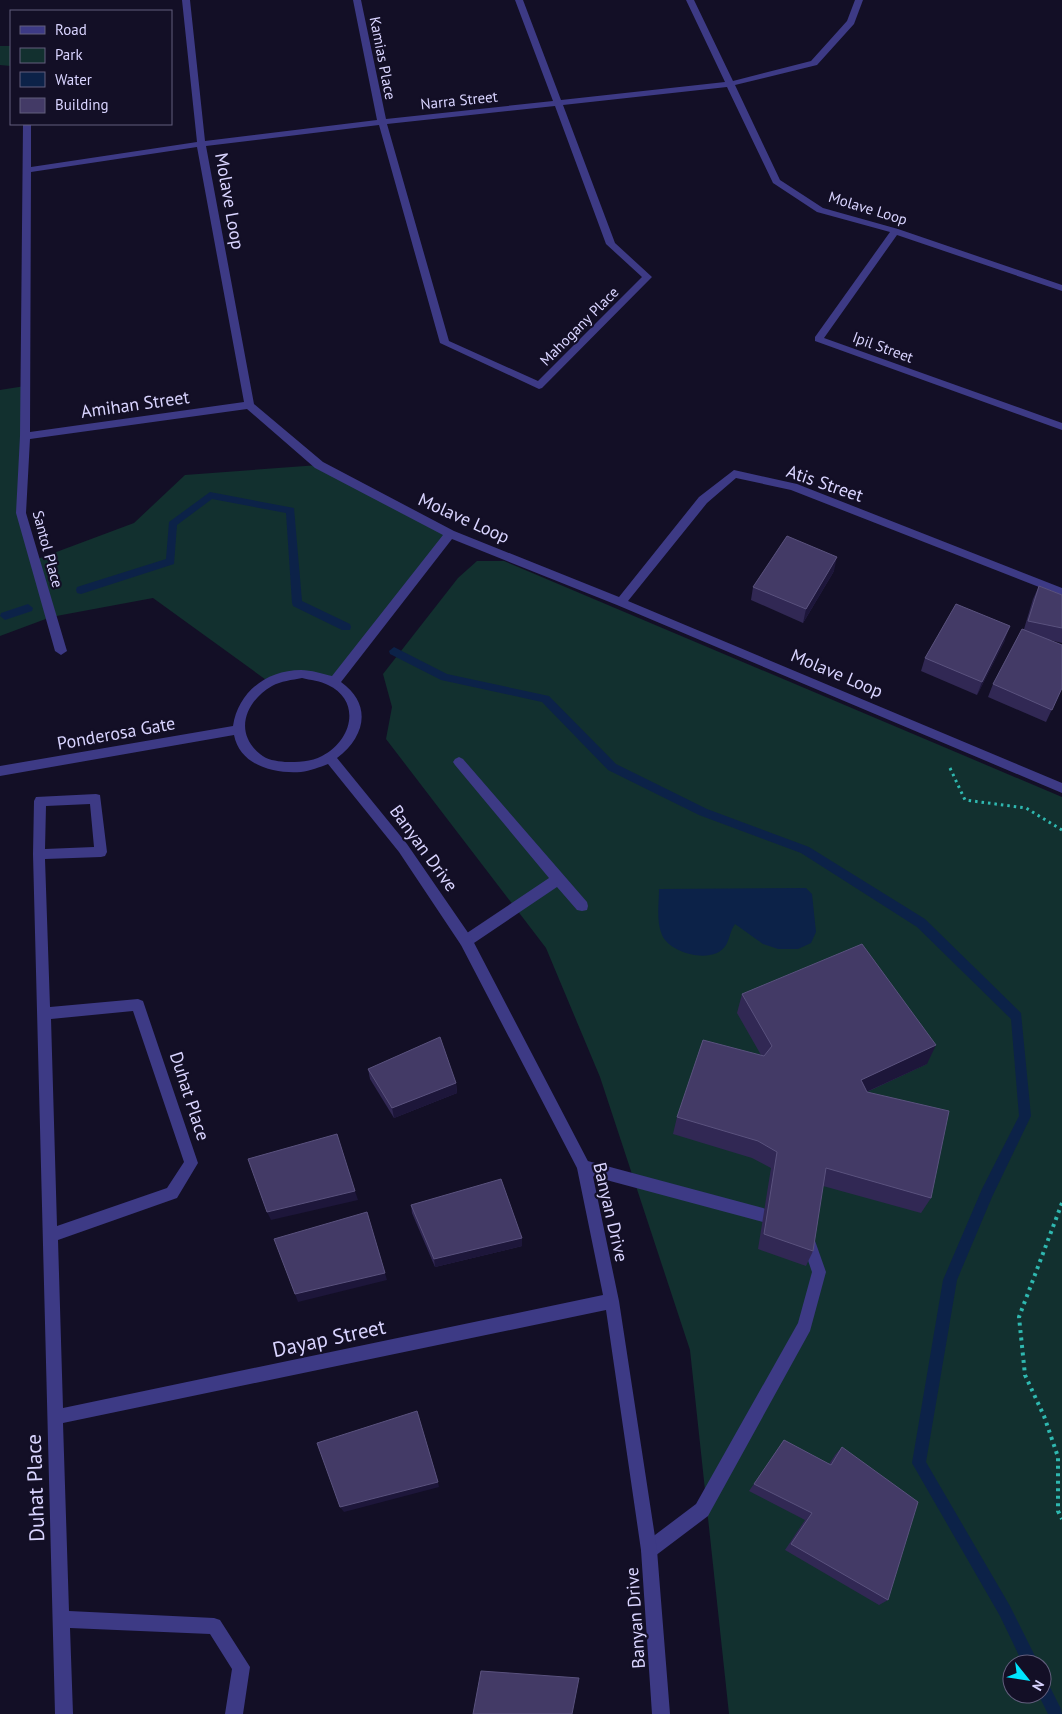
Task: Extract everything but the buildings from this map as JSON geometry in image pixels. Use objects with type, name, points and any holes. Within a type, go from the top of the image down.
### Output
[{"type":"street","name":"Molave Loop","points":[[186,0],[201,144],[249,405],[319,465],[450,534],[621,602],[957,742],[1062,788]]},
{"type":"street","name":"Kamias Place","points":[[357,0],[382,122]]},
{"type":"street","points":[[518,0],[556,103]]},
{"type":"street","name":"Molave Loop","points":[[690,0],[776,181],[820,210],[895,231],[1062,288]]},
{"type":"street","name":"Narra Street","points":[[27,170],[201,144],[730,84],[814,63],[851,22],[859,0]]},
{"type":"street","name":"Mahogany Place","points":[[382,122],[446,343],[539,386],[647,277],[611,244],[556,103]]},
{"type":"street","name":"Santol Place","points":[[27,125],[25,436],[21,513],[61,651]]},
{"type":"street","name":"Ipil Street","points":[[895,231],[818,339],[1062,427]]},
{"type":"street","name":"Amihan Street","points":[[25,436],[249,405]]},
{"type":"street","name":"Atis Street","points":[[621,602],[703,500],[734,474],[793,487],[1062,592]]},
{"type":"street","points":[[334,682],[450,534]]},
{"type":"street","points":[[302,674],[334,682],[347,692],[355,704],[357,718],[354,733],[345,747],[330,758],[312,766],[291,768],[272,765],[255,758],[243,746],[238,730],[239,717],[245,703],[255,692],[269,682],[302,674]]},
{"type":"street","name":"Ponderosa Gate","points":[[0,771],[238,730]]},
{"type":"street","name":"Banyan Drive","points":[[330,758],[403,848],[466,941],[584,1167],[612,1301],[649,1550],[661,1714]]},
{"type":"street","points":[[459,762],[582,906]]},
{"type":"street","name":"Duhat Place","points":[[39,854],[102,852],[96,799],[40,801],[39,854],[64,1714]]},
{"type":"street","points":[[466,941],[558,878]]},
{"type":"street","name":"Duhat Place","points":[[44,1014],[138,1005],[191,1163],[172,1194],[50,1236]]},
{"type":"street","points":[[584,1167],[763,1215]]},
{"type":"street","points":[[649,1550],[702,1510],[805,1326],[820,1272],[809,1243]]},
{"type":"street","name":"Dayap Street","points":[[55,1416],[612,1301]]},
{"type":"street","points":[[62,1619],[214,1626],[240,1667],[234,1714]]},
{"type":"path","points":[[957,742],[945,759],[965,800],[1026,808],[1062,830]]},
{"type":"path","points":[[1062,1202],[1019,1317],[1025,1375],[1044,1416],[1058,1457],[1058,1511],[1062,1518]]},
{"type":"green space","points":[[0,46],[10,46],[10,66],[0,65]]},
{"type":"green space","points":[[25,386],[21,513],[35,560],[134,523],[185,475],[319,465],[450,534],[334,682],[313,675],[269,682],[153,598],[51,617],[0,636],[0,390]]},
{"type":"green space","points":[[477,561],[504,561],[1062,797],[1062,1714],[729,1714],[690,1350],[600,1077],[546,948],[386,739],[392,707],[383,674],[458,578]]},
{"type":"water","points":[[806,888],[812,894],[816,932],[811,943],[798,949],[778,949],[763,944],[735,924],[726,945],[720,951],[712,955],[692,955],[667,942],[660,930],[658,918],[659,889]]},
{"type":"waterway","points":[[81,590],[171,561],[172,524],[210,495],[291,510],[297,603],[346,627]]},
{"type":"waterway","points":[[5,616],[28,608]]},
{"type":"waterway","points":[[394,651],[445,677],[545,699],[612,767],[703,812],[805,850],[921,923],[1017,1017],[1025,1116],[987,1193],[950,1280],[919,1463],[1005,1611],[1026,1654]]},
{"type":"waterway","points":[[1051,1704],[1056,1714]]}]
